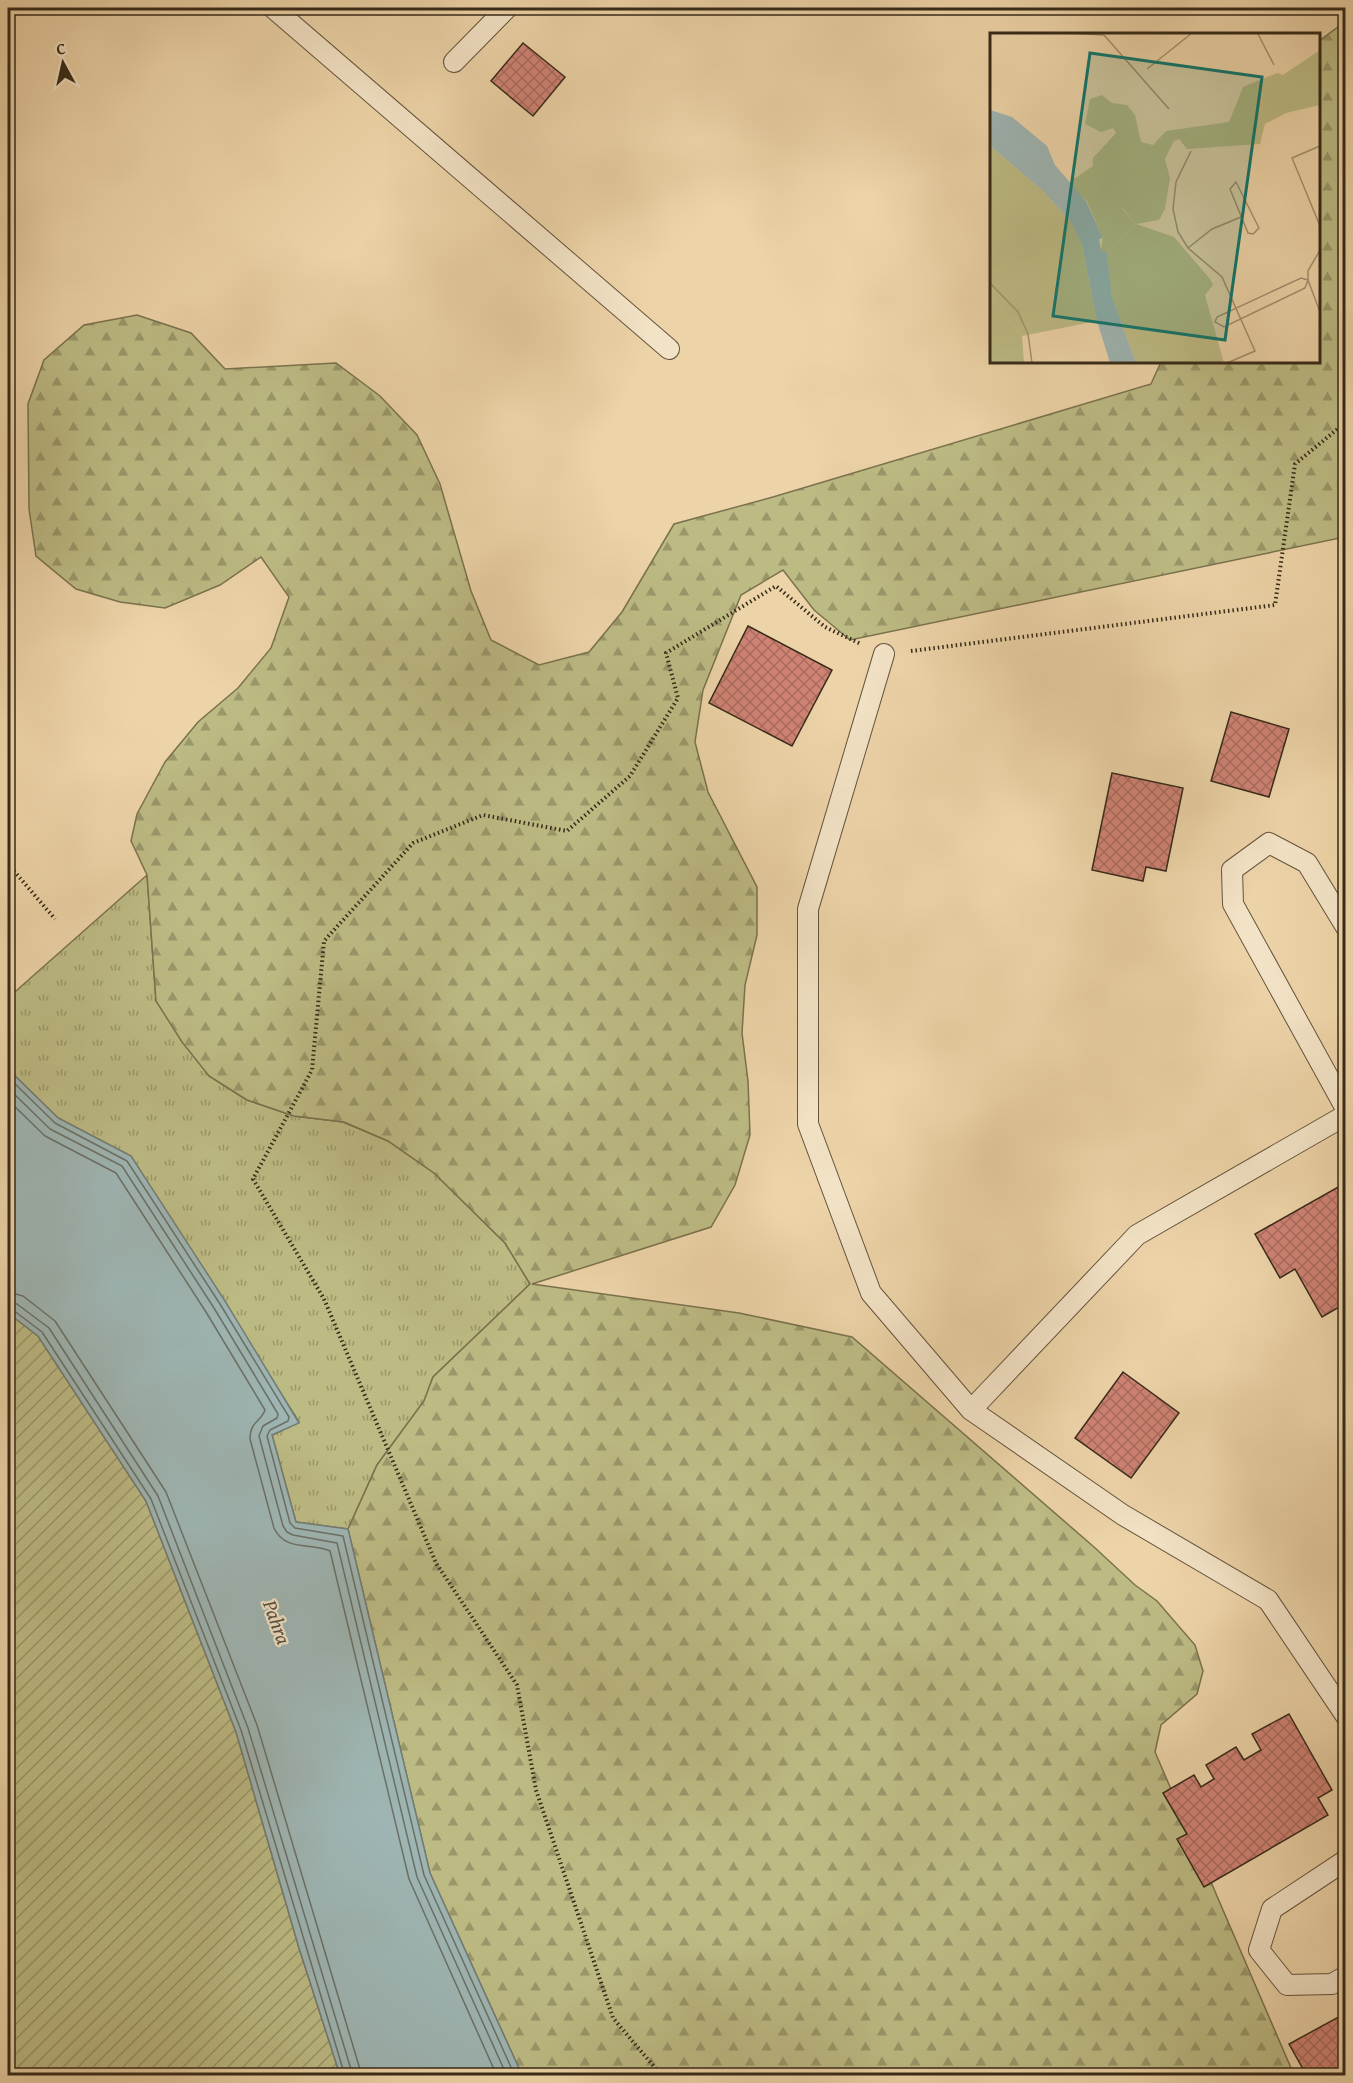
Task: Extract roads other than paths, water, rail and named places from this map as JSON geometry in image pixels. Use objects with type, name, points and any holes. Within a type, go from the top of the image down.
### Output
[{"type":"lane","points":[[273,8],[669,349]]},
{"type":"lane","points":[[454,62],[507,8]]},
{"type":"lane","points":[[884,654],[808,909],[808,1125],[871,1293],[970,1410],[1123,1515],[1268,1600],[1346,1716]]},
{"type":"lane","points":[[1346,927],[1307,863],[1269,843],[1232,870],[1233,904],[1346,1109]]},
{"type":"lane","points":[[970,1410],[1137,1235],[1346,1115]]},
{"type":"lane","points":[[1346,1860],[1272,1909],[1259,1950],[1287,1985],[1332,1984],[1346,1976]]},
{"type":"water","name":"Pahra","points":[[8,1069],[58,1118],[131,1156],[225,1301],[299,1423],[272,1435],[296,1522],[348,1529],[430,1873],[522,2075],[340,2075],[299,1948],[236,1732],[146,1501],[38,1336],[8,1313]]}]
